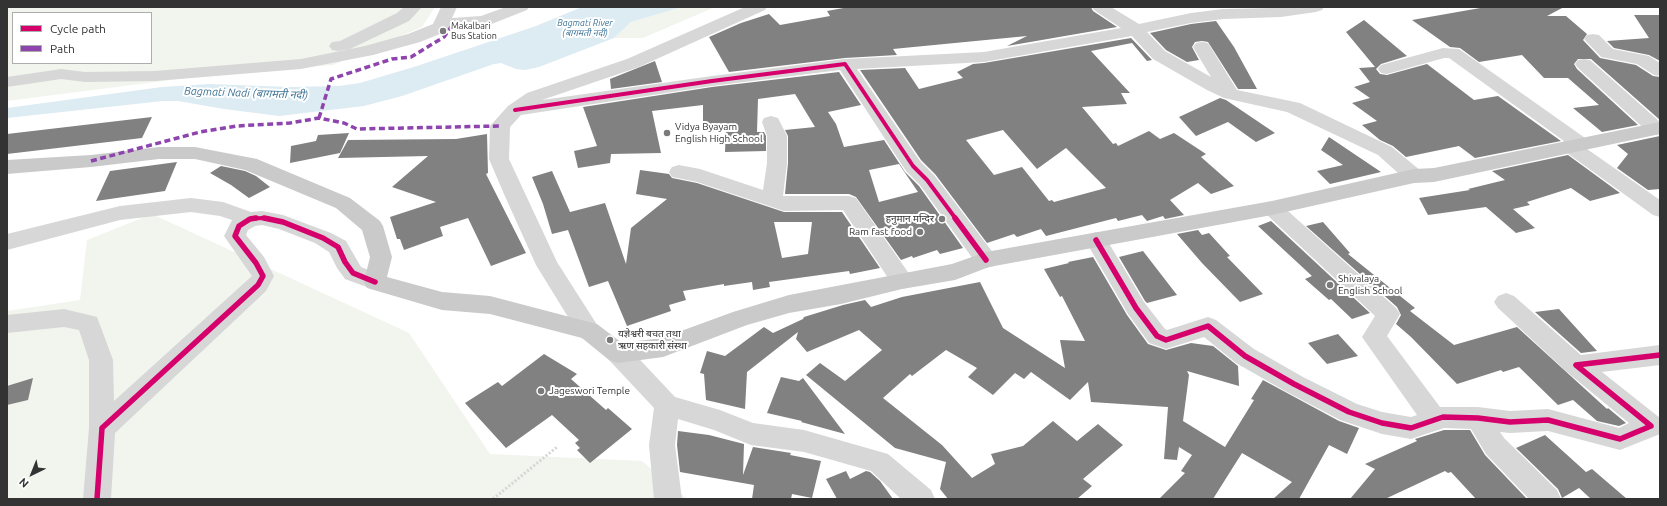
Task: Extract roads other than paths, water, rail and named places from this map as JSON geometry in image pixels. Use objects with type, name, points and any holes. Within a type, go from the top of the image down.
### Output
[{"type":"main road","points":[[7,167],[173,153],[196,153],[250,164],[292,180],[343,203],[372,226],[382,257],[375,282],[442,301],[490,305],[589,331],[618,353],[663,347],[741,318],[789,304],[955,272],[986,260],[1272,208],[1414,176],[1434,175],[1658,128]]},
{"type":"street","points":[[229,57],[279,54],[344,45],[403,17],[414,7]]},
{"type":"street","points":[[440,27],[449,7]]},
{"type":"street","points":[[7,82],[61,74],[85,77],[155,76],[301,64],[367,51],[414,38],[454,23],[483,21],[521,7]]},
{"type":"street","points":[[589,331],[547,265],[499,159],[500,126],[515,110],[534,97],[633,63],[759,7]]},
{"type":"street","points":[[1100,7],[1136,30],[1159,55],[1230,94],[1293,107],[1385,151],[1414,176]]},
{"type":"street","points":[[515,110],[712,81],[846,64],[984,58],[1136,30],[1164,23],[1217,15],[1316,7]]},
{"type":"street","points":[[1593,39],[1607,53],[1643,60],[1660,71]]},
{"type":"street","points":[[1202,47],[1230,94]]},
{"type":"street","points":[[1387,69],[1442,52],[1453,53],[1660,210]]},
{"type":"street","points":[[846,64],[913,166],[927,180],[986,260]]},
{"type":"street","points":[[1584,64],[1658,128]]},
{"type":"street","points":[[771,122],[777,136],[777,164],[772,200]]},
{"type":"street","points":[[679,172],[700,176],[784,204],[849,203],[902,281]]},
{"type":"street","points":[[7,242],[120,213],[191,206],[223,209],[250,219],[262,218],[283,222],[323,238],[338,247],[345,262],[353,273],[375,282]]},
{"type":"street","points":[[1272,208],[1388,314],[1374,337],[1434,420]]},
{"type":"street","points":[[102,428],[258,285],[263,276],[256,263],[236,236],[239,226],[250,219]]},
{"type":"street","points":[[1096,240],[1136,308],[1157,336],[1166,340],[1208,326],[1244,356],[1349,412],[1382,423],[1412,428],[1443,417],[1478,418],[1510,422],[1548,420],[1620,439],[1651,426],[1576,365],[1506,302]]},
{"type":"street","points":[[7,324],[64,318],[89,323],[101,360],[102,428],[97,499]]},
{"type":"street","points":[[618,353],[667,405],[720,421],[751,434],[804,441],[879,462],[921,499]]},
{"type":"street","points":[[1576,365],[1660,355]]},
{"type":"street","points":[[667,405],[662,445],[668,499]]},
{"type":"street","points":[[1478,418],[1495,446],[1547,499]]},
{"type":"water","name":"Bagmati River (बागमती नदी)","points":[[582,7],[682,7],[631,22],[614,38],[539,67],[525,70],[516,69],[501,63],[494,64],[402,96],[364,106],[279,116],[178,101],[163,101],[7,118],[7,108],[162,87],[209,84],[289,87],[339,86],[360,83],[417,66],[536,26]]},
{"type":"place","name":"Makalbari Bus Station","points":[[443,31]]},
{"type":"place","name":"Vidya Byayam English High School","points":[[667,133]]},
{"type":"place","name":"हनुमान मन्दिर","points":[[942,219]]},
{"type":"place","name":"Ram fast food","points":[[920,232]]},
{"type":"place","name":"Shivalaya English School","points":[[1330,285]]},
{"type":"place","name":"यज्ञेश्वरी बचत तथा ऋण सहकारी संस्था","points":[[610,340]]},
{"type":"place","name":"Jageswori Temple","points":[[541,391]]},
{"type":"water label","name":"Bagmati Nadi (बागमती नदी)","points":[[246,93]]}]
